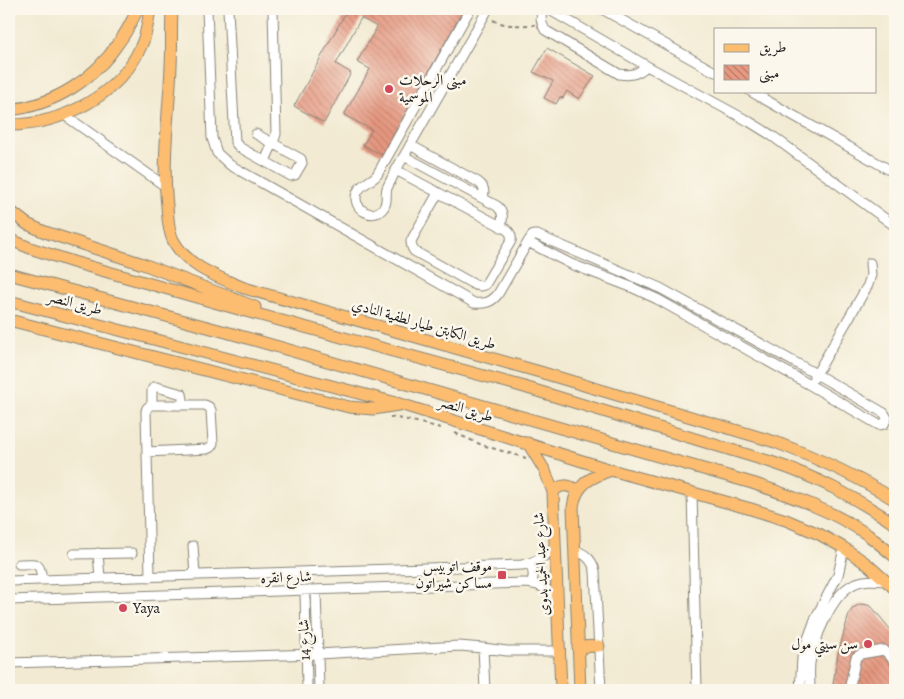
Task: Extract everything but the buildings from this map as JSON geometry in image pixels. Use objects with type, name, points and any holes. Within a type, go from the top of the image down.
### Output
[{"type":"main road","points":[[9,110],[42,103],[66,92],[87,78],[113,50],[126,32],[138,9]]},
{"type":"main road","points":[[9,125],[38,122],[63,114],[83,106],[113,86],[134,60],[142,46],[150,9]]},
{"type":"main road","name":"طريق الكابتن طيار لطفية النادي","points":[[172,9],[171,66],[164,186],[169,229],[173,240],[198,267],[214,276],[244,288],[775,442],[838,468],[870,484],[895,500]]},
{"type":"main road","points":[[9,210],[27,224],[45,232],[168,273],[252,306],[267,316]]},
{"type":"main road","points":[[9,239],[73,262],[521,386],[796,470],[833,487],[895,524]]},
{"type":"main road","points":[[168,273],[184,270],[190,264],[190,259]]},
{"type":"main road","name":"طريق النصر","points":[[9,274],[226,332],[752,483],[792,496],[831,514],[867,535],[895,557]]},
{"type":"main road","name":"طريق النصر","points":[[9,301],[400,404],[611,470],[786,520],[819,534],[844,548],[867,564],[895,589]]},
{"type":"main road","points":[[9,320],[349,407],[373,409],[400,404]]},
{"type":"main road","name":"شارع عبد الحميد بدوى","points":[[528,444],[545,471],[553,492],[562,690]]},
{"type":"main road","points":[[580,690],[573,507],[577,491],[598,474],[611,470]]},
{"type":"main road","points":[[553,492],[559,487],[567,486],[577,491]]},
{"type":"main road","points":[[578,647],[599,646]]},
{"type":"street","points":[[207,9],[212,138],[217,153],[230,165],[474,303],[486,303],[494,299],[528,242],[535,235],[660,288],[884,413],[887,418],[884,424],[879,425],[657,299],[571,264],[528,242]]},
{"type":"street","points":[[228,9],[234,139],[239,147],[294,176],[302,163],[301,159],[256,134]]},
{"type":"street","points":[[265,161],[273,143],[276,129],[273,9]]},
{"type":"street","points":[[470,9],[377,175],[359,190],[356,198],[361,210],[369,214],[382,210],[386,202],[388,188],[396,170],[486,12]]},
{"type":"street","points":[[542,9],[540,19],[545,30],[619,74],[628,76],[647,66]]},
{"type":"street","points":[[548,9],[771,135],[895,226]]},
{"type":"street","points":[[602,9],[714,71]]},
{"type":"street","points":[[752,92],[895,173]]},
{"type":"street","points":[[63,114],[164,186]]},
{"type":"street","points":[[410,145],[481,184],[485,191],[483,198]]},
{"type":"street","points":[[404,156],[500,208],[503,216],[500,226]]},
{"type":"street","points":[[432,171],[438,160]]},
{"type":"street","points":[[396,170],[438,192],[500,226],[509,232],[512,237],[511,241],[485,285],[478,286],[414,251],[411,241],[438,192]]},
{"type":"street","points":[[810,385],[868,285],[871,275],[870,263]]},
{"type":"street","points":[[152,405],[152,390],[154,387],[182,394],[184,405]]},
{"type":"street","points":[[146,452],[207,449],[211,447],[213,443],[210,408],[205,405],[152,405],[148,407],[146,412],[146,452],[150,577]]},
{"type":"street","points":[[692,493],[697,690]]},
{"type":"street","points":[[193,546],[196,575]]},
{"type":"street","name":"شارع انقره","points":[[9,581],[522,565],[544,557],[555,546]]},
{"type":"street","points":[[800,690],[802,658],[806,644],[816,617],[838,576],[844,548]]},
{"type":"street","points":[[575,550],[590,559],[595,571],[601,690]]},
{"type":"street","points":[[74,554],[132,552]]},
{"type":"street","points":[[98,553],[100,578]]},
{"type":"street","points":[[529,563],[534,574],[531,583],[546,589],[558,600]]},
{"type":"street","points":[[19,564],[38,565],[41,569],[42,580]]},
{"type":"street","points":[[810,690],[810,664],[814,649],[825,620],[840,594],[852,584],[865,580],[886,581]]},
{"type":"street","name":"شارع انقره","points":[[9,600],[531,583]]},
{"type":"street","name":"شارع 14","points":[[305,590],[308,690]]},
{"type":"street","name":"شارع 14","points":[[316,590],[319,690]]},
{"type":"street","points":[[9,663],[318,654],[460,646],[507,651],[560,651]]},
{"type":"street","points":[[483,648],[485,690]]},
{"type":"street","points":[[849,690],[855,659],[858,656],[884,650],[895,661]]},
{"type":"path","points":[[486,12],[498,23],[507,25],[542,25]]},
{"type":"place","name":"مبنى الرحلات الموسمية","points":[[389,89]]},
{"type":"place","name":"موقف اتوبيس مساكن شيراتون","points":[[502,575]]},
{"type":"place","name":"Yaya","points":[[123,608]]},
{"type":"place","name":"سن سيتي مول","points":[[868,644]]}]
